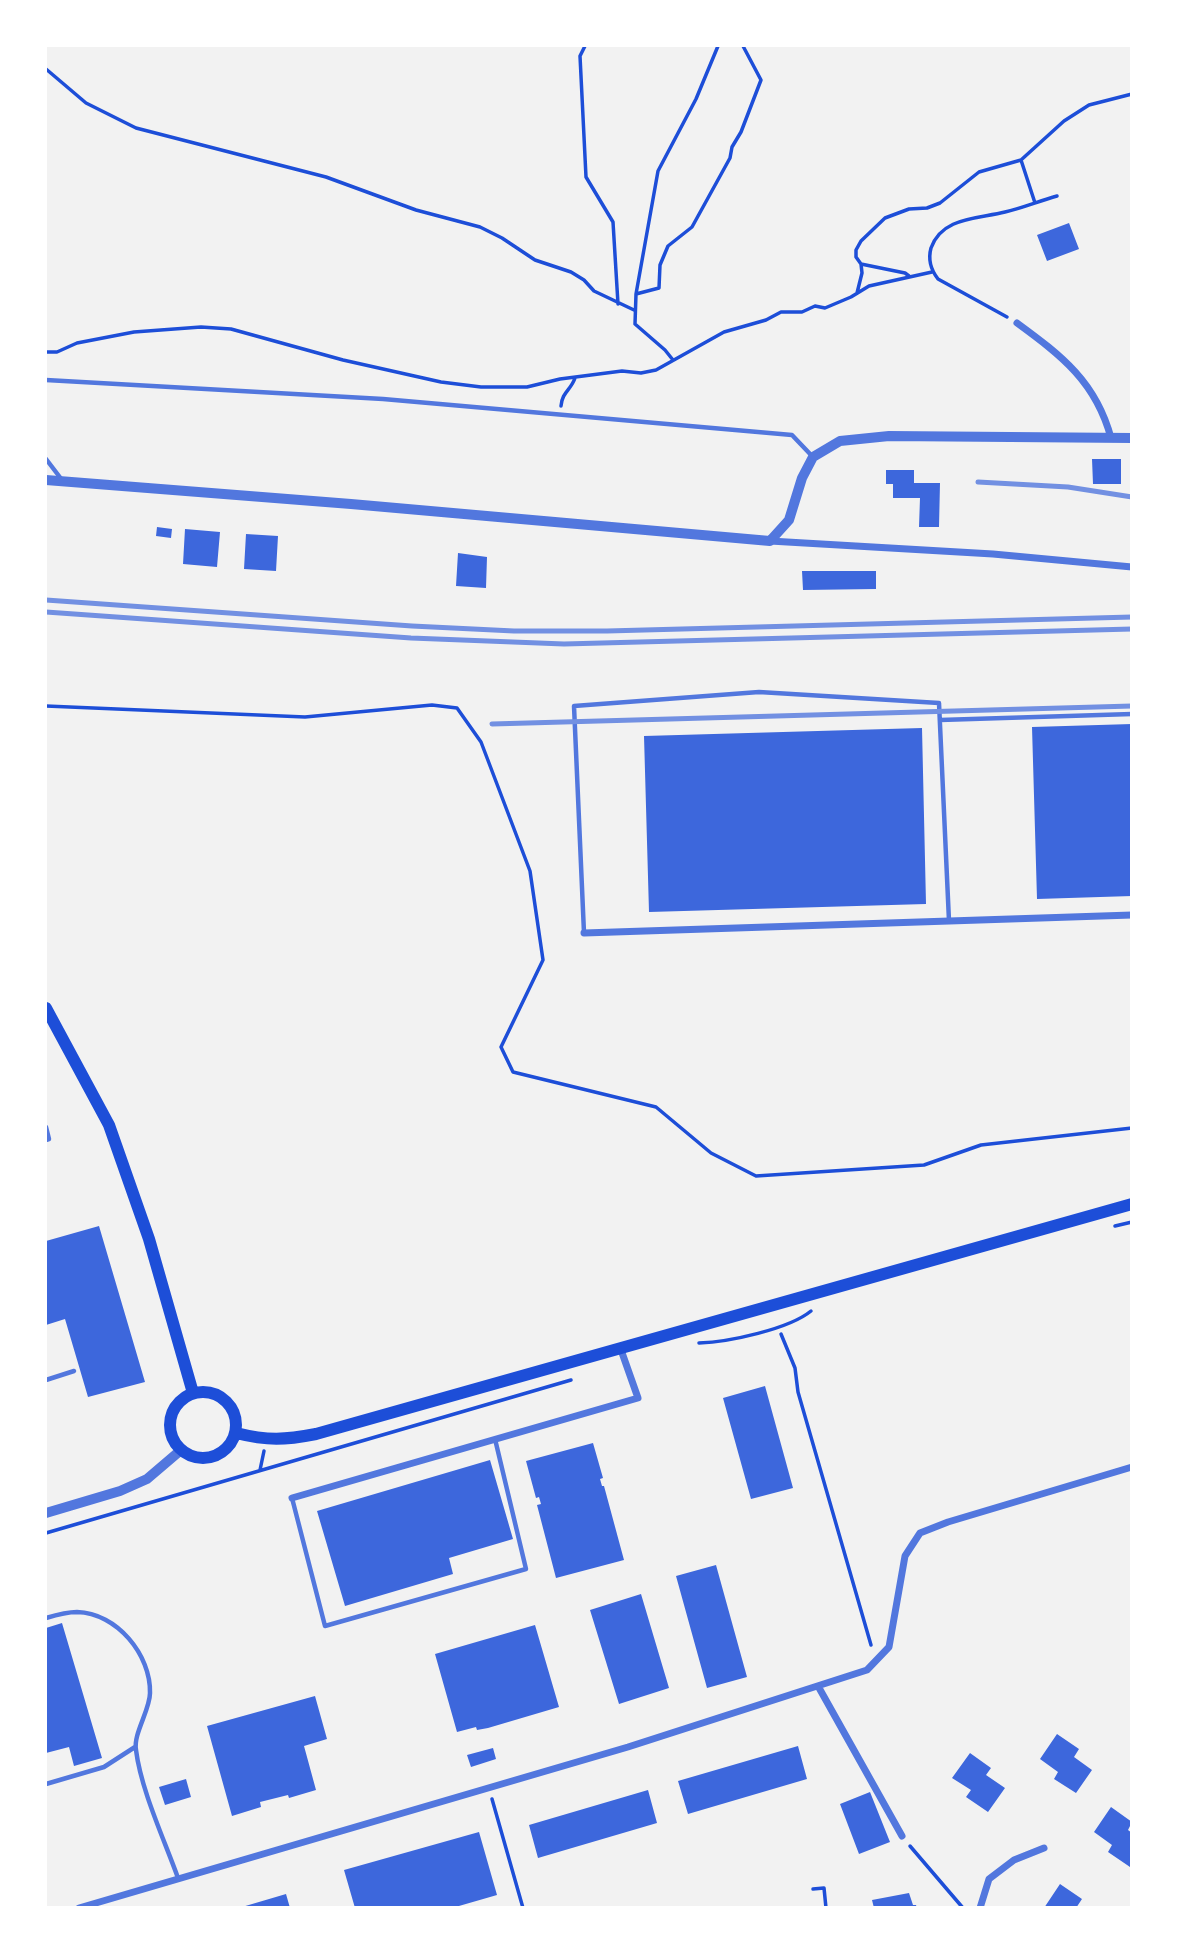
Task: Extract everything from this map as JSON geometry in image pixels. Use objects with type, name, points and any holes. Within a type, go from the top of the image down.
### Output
[{"type":"main road","points":[[46,1008],[109,1125],[149,1239],[193,1393]]},
{"type":"main road","points":[[236,1433],[254,1438],[281,1440],[316,1434],[1132,1204]]},
{"type":"main road","points":[[193,1393],[215,1394],[226,1400],[233,1409],[236,1433],[223,1452],[202,1459],[191,1457],[174,1442],[170,1419],[181,1399],[193,1393]]},
{"type":"street","points":[[1017,323],[1063,358],[1083,379],[1100,405],[1111,438]]},
{"type":"street","points":[[770,541],[789,520],[802,478],[813,457],[840,441],[889,436],[1132,438]]},
{"type":"street","points":[[46,480],[770,541],[993,554],[1132,566]]},
{"type":"street","points":[[584,933],[1132,915]]},
{"type":"street","points":[[292,1498],[638,1398],[620,1347]]},
{"type":"street","points":[[46,1513],[120,1491],[147,1479],[181,1450]]},
{"type":"street","points":[[79,1908],[628,1747],[867,1670],[889,1647],[905,1556],[920,1533],[948,1522],[1132,1467]]},
{"type":"street","points":[[818,1686],[902,1836]]},
{"type":"street","points":[[980,1908],[989,1879],[1014,1860],[1044,1848]]},
{"type":"lane","points":[[46,380],[383,399],[792,435],[813,457]]},
{"type":"lane","points":[[46,459],[63,481]]},
{"type":"lane","points":[[584,933],[575,706],[759,692],[939,703],[949,921]]},
{"type":"lane","points":[[940,720],[1132,714]]},
{"type":"lane","points":[[46,1127],[49,1139],[46,1140]]},
{"type":"lane","points":[[46,1380],[74,1371]]},
{"type":"lane","points":[[292,1498],[325,1626],[526,1569],[495,1439]]},
{"type":"lane","points":[[46,1618],[79,1612],[107,1621],[135,1644],[146,1666],[150,1694],[135,1747],[149,1797],[178,1878]]},
{"type":"lane","points":[[46,1784],[104,1767],[135,1747]]},
{"type":"path","points":[[585,46],[580,56],[586,177],[613,222],[618,304]]},
{"type":"path","points":[[673,361],[665,350],[635,324],[636,294],[658,171],[696,99],[718,46]]},
{"type":"path","points":[[636,294],[659,288],[660,265],[668,246],[692,227],[730,158],[732,147],[741,132],[761,80],[743,46]]},
{"type":"path","points":[[46,69],[86,103],[136,128],[326,177],[416,210],[480,227],[535,260],[571,272],[584,280],[594,291],[634,310]]},
{"type":"path","points":[[857,293],[862,273],[856,250],[861,241],[885,218],[909,209],[927,208],[940,203],[979,172],[1021,160],[1064,121],[1089,105],[1132,94]]},
{"type":"path","points":[[1021,160],[1035,203]]},
{"type":"path","points":[[1017,323],[938,279],[932,272],[929,254],[934,239],[945,227],[1056,196]]},
{"type":"path","points":[[861,264],[905,273],[910,277]]},
{"type":"path","points":[[46,352],[57,352],[77,343],[134,332],[201,327],[231,330],[343,360],[454,384],[527,387],[622,371],[642,373],[656,370],[724,332],[766,320],[781,312],[802,312],[815,306],[825,308],[869,286],[932,272]]},
{"type":"path","points":[[562,397],[575,378]]},
{"type":"path","points":[[46,706],[305,717],[432,705],[457,708],[481,742],[530,871],[543,960],[501,1047],[513,1072],[656,1107],[711,1153],[756,1176],[924,1165],[981,1145],[1132,1128]]},
{"type":"path","points":[[697,1343],[716,1343],[786,1324]]},
{"type":"path","points":[[781,1335],[795,1368],[798,1392],[871,1645]]},
{"type":"path","points":[[46,1533],[573,1379]]},
{"type":"path","points":[[491,1797],[523,1908]]},
{"type":"path","points":[[902,1836],[963,1908]]},
{"type":"path","points":[[813,1889],[824,1888],[826,1908]]},
{"type":"building","points":[[1069,223],[1079,249],[1047,261],[1037,235]]},
{"type":"building","points":[[1092,459],[1121,459],[1121,484],[1093,484]]},
{"type":"building","points":[[886,470],[914,470],[914,483],[940,483],[939,527],[919,527],[920,498],[893,498],[893,484],[886,484]]},
{"type":"building","points":[[157,527],[172,529],[171,538],[156,536]]},
{"type":"building","points":[[185,529],[220,532],[217,567],[183,564]]},
{"type":"building","points":[[246,534],[278,536],[276,571],[244,569]]},
{"type":"building","points":[[458,553],[487,557],[486,588],[456,586]]},
{"type":"building","points":[[802,571],[876,571],[876,589],[803,590]]},
{"type":"building","points":[[1132,724],[1132,896],[1037,899],[1032,727]]},
{"type":"building","points":[[922,728],[926,904],[649,912],[644,736]]},
{"type":"building","points":[[99,1226],[145,1382],[88,1397],[65,1319],[46,1325],[46,1241]]},
{"type":"building","points":[[765,1386],[793,1488],[751,1499],[723,1398]]},
{"type":"building","points":[[593,1443],[603,1478],[600,1479],[624,1560],[556,1578],[537,1505],[541,1504],[539,1497],[536,1498],[526,1461]]},
{"type":"building","points":[[490,1460],[513,1539],[449,1558],[453,1574],[345,1606],[317,1511]]},
{"type":"building","points":[[716,1565],[747,1677],[707,1688],[676,1576]]},
{"type":"building","points":[[641,1594],[669,1688],[619,1704],[590,1610]]},
{"type":"building","points":[[62,1623],[102,1758],[74,1766],[69,1747],[46,1753],[46,1628]]},
{"type":"building","points":[[535,1625],[559,1707],[488,1728],[477,1730],[476,1727],[457,1732],[435,1654]]},
{"type":"building","points":[[315,1696],[327,1739],[304,1746],[316,1790],[289,1798],[288,1795],[260,1802],[261,1807],[232,1816],[207,1726]]},
{"type":"building","points":[[1057,1734],[1079,1749],[1074,1757],[1092,1770],[1076,1793],[1054,1779],[1058,1772],[1040,1759]]},
{"type":"building","points":[[798,1746],[807,1779],[688,1814],[678,1781]]},
{"type":"building","points":[[493,1748],[496,1759],[471,1767],[467,1755]]},
{"type":"building","points":[[970,1753],[991,1768],[986,1775],[1005,1788],[988,1812],[966,1797],[971,1790],[952,1778]]},
{"type":"building","points":[[186,1779],[191,1797],[165,1805],[159,1787]]},
{"type":"building","points":[[648,1790],[657,1823],[538,1858],[529,1825]]},
{"type":"building","points":[[870,1792],[890,1842],[859,1854],[840,1804]]},
{"type":"building","points":[[1111,1807],[1132,1822],[1128,1830],[1132,1833],[1130,1867],[1108,1852],[1112,1845],[1094,1832]]},
{"type":"building","points":[[479,1832],[497,1895],[452,1908],[355,1908],[344,1870]]},
{"type":"building","points":[[1060,1884],[1082,1899],[1076,1908],[1044,1908]]},
{"type":"building","points":[[909,1893],[913,1905],[917,1908],[874,1908],[872,1900]]},
{"type":"building","points":[[286,1894],[290,1908],[242,1908],[242,1907]]},
{"type":"railway","points":[[978,482],[1068,487],[1132,497]]},
{"type":"railway","points":[[46,600],[514,631],[607,631],[1132,617]]},
{"type":"railway","points":[[46,612],[411,638],[564,644],[1132,629]]},
{"type":"railway","points":[[492,724],[1132,706]]}]
